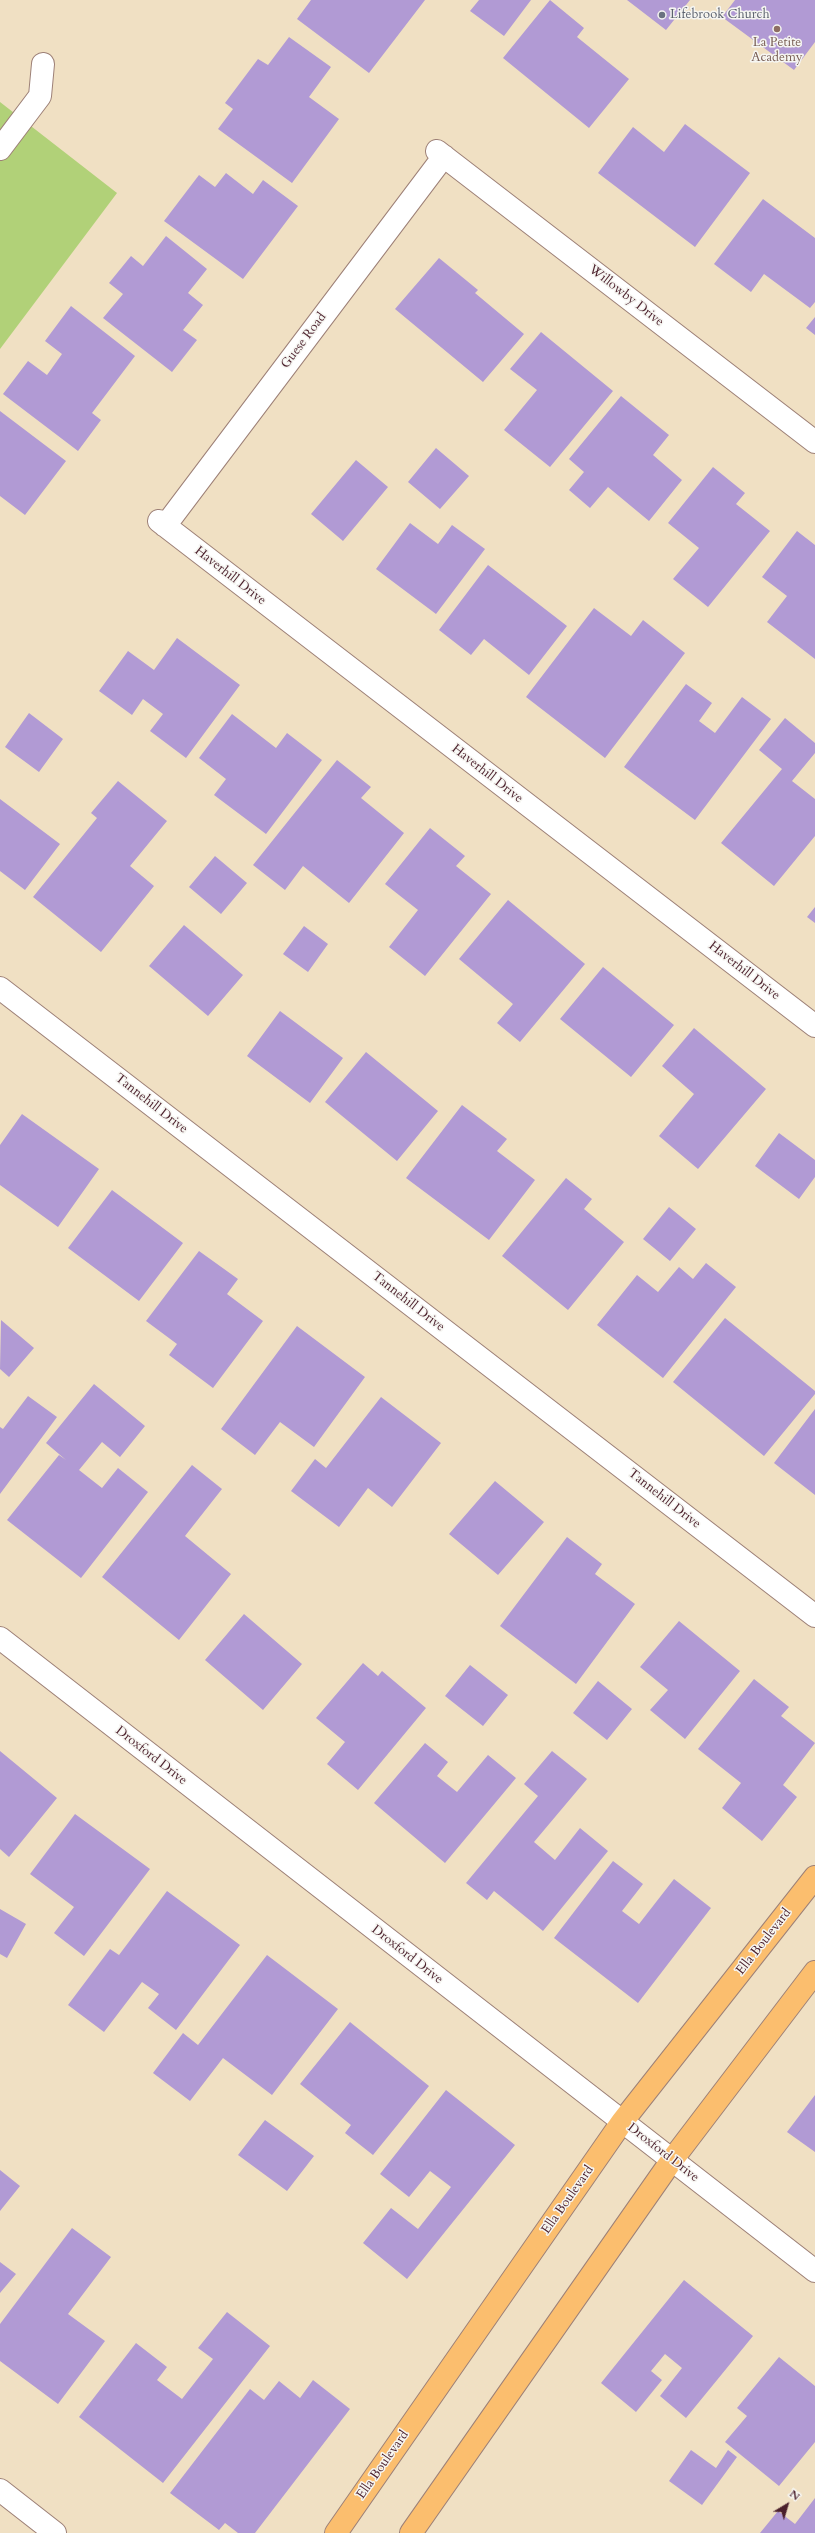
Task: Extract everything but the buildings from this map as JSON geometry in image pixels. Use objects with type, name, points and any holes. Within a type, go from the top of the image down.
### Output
[{"type":"main road","name":"Ella Boulevard","points":[[336,2533],[622,2122],[815,1877]]},
{"type":"main road","points":[[411,2533],[672,2160],[815,1972]]},
{"type":"street","points":[[0,149],[40,96],[43,64]]},
{"type":"street","name":"Willowby Drive","points":[[441,153],[815,442]]},
{"type":"street","name":"Guese Road","points":[[162,524],[441,153]]},
{"type":"street","name":"Haverhill Drive","points":[[162,524],[815,1026]]},
{"type":"street","name":"Tannehill Drive","points":[[0,988],[815,1616]]},
{"type":"street","name":"Droxford Drive","points":[[0,1638],[815,2271]]},
{"type":"street","points":[[0,2490],[56,2533]]},
{"type":"green space","points":[[0,102],[117,193],[0,349]]},
{"type":"place","name":"Lifebrook Church","points":[[662,15]]},
{"type":"place","name":"La Petite Academy","points":[[777,29]]}]
